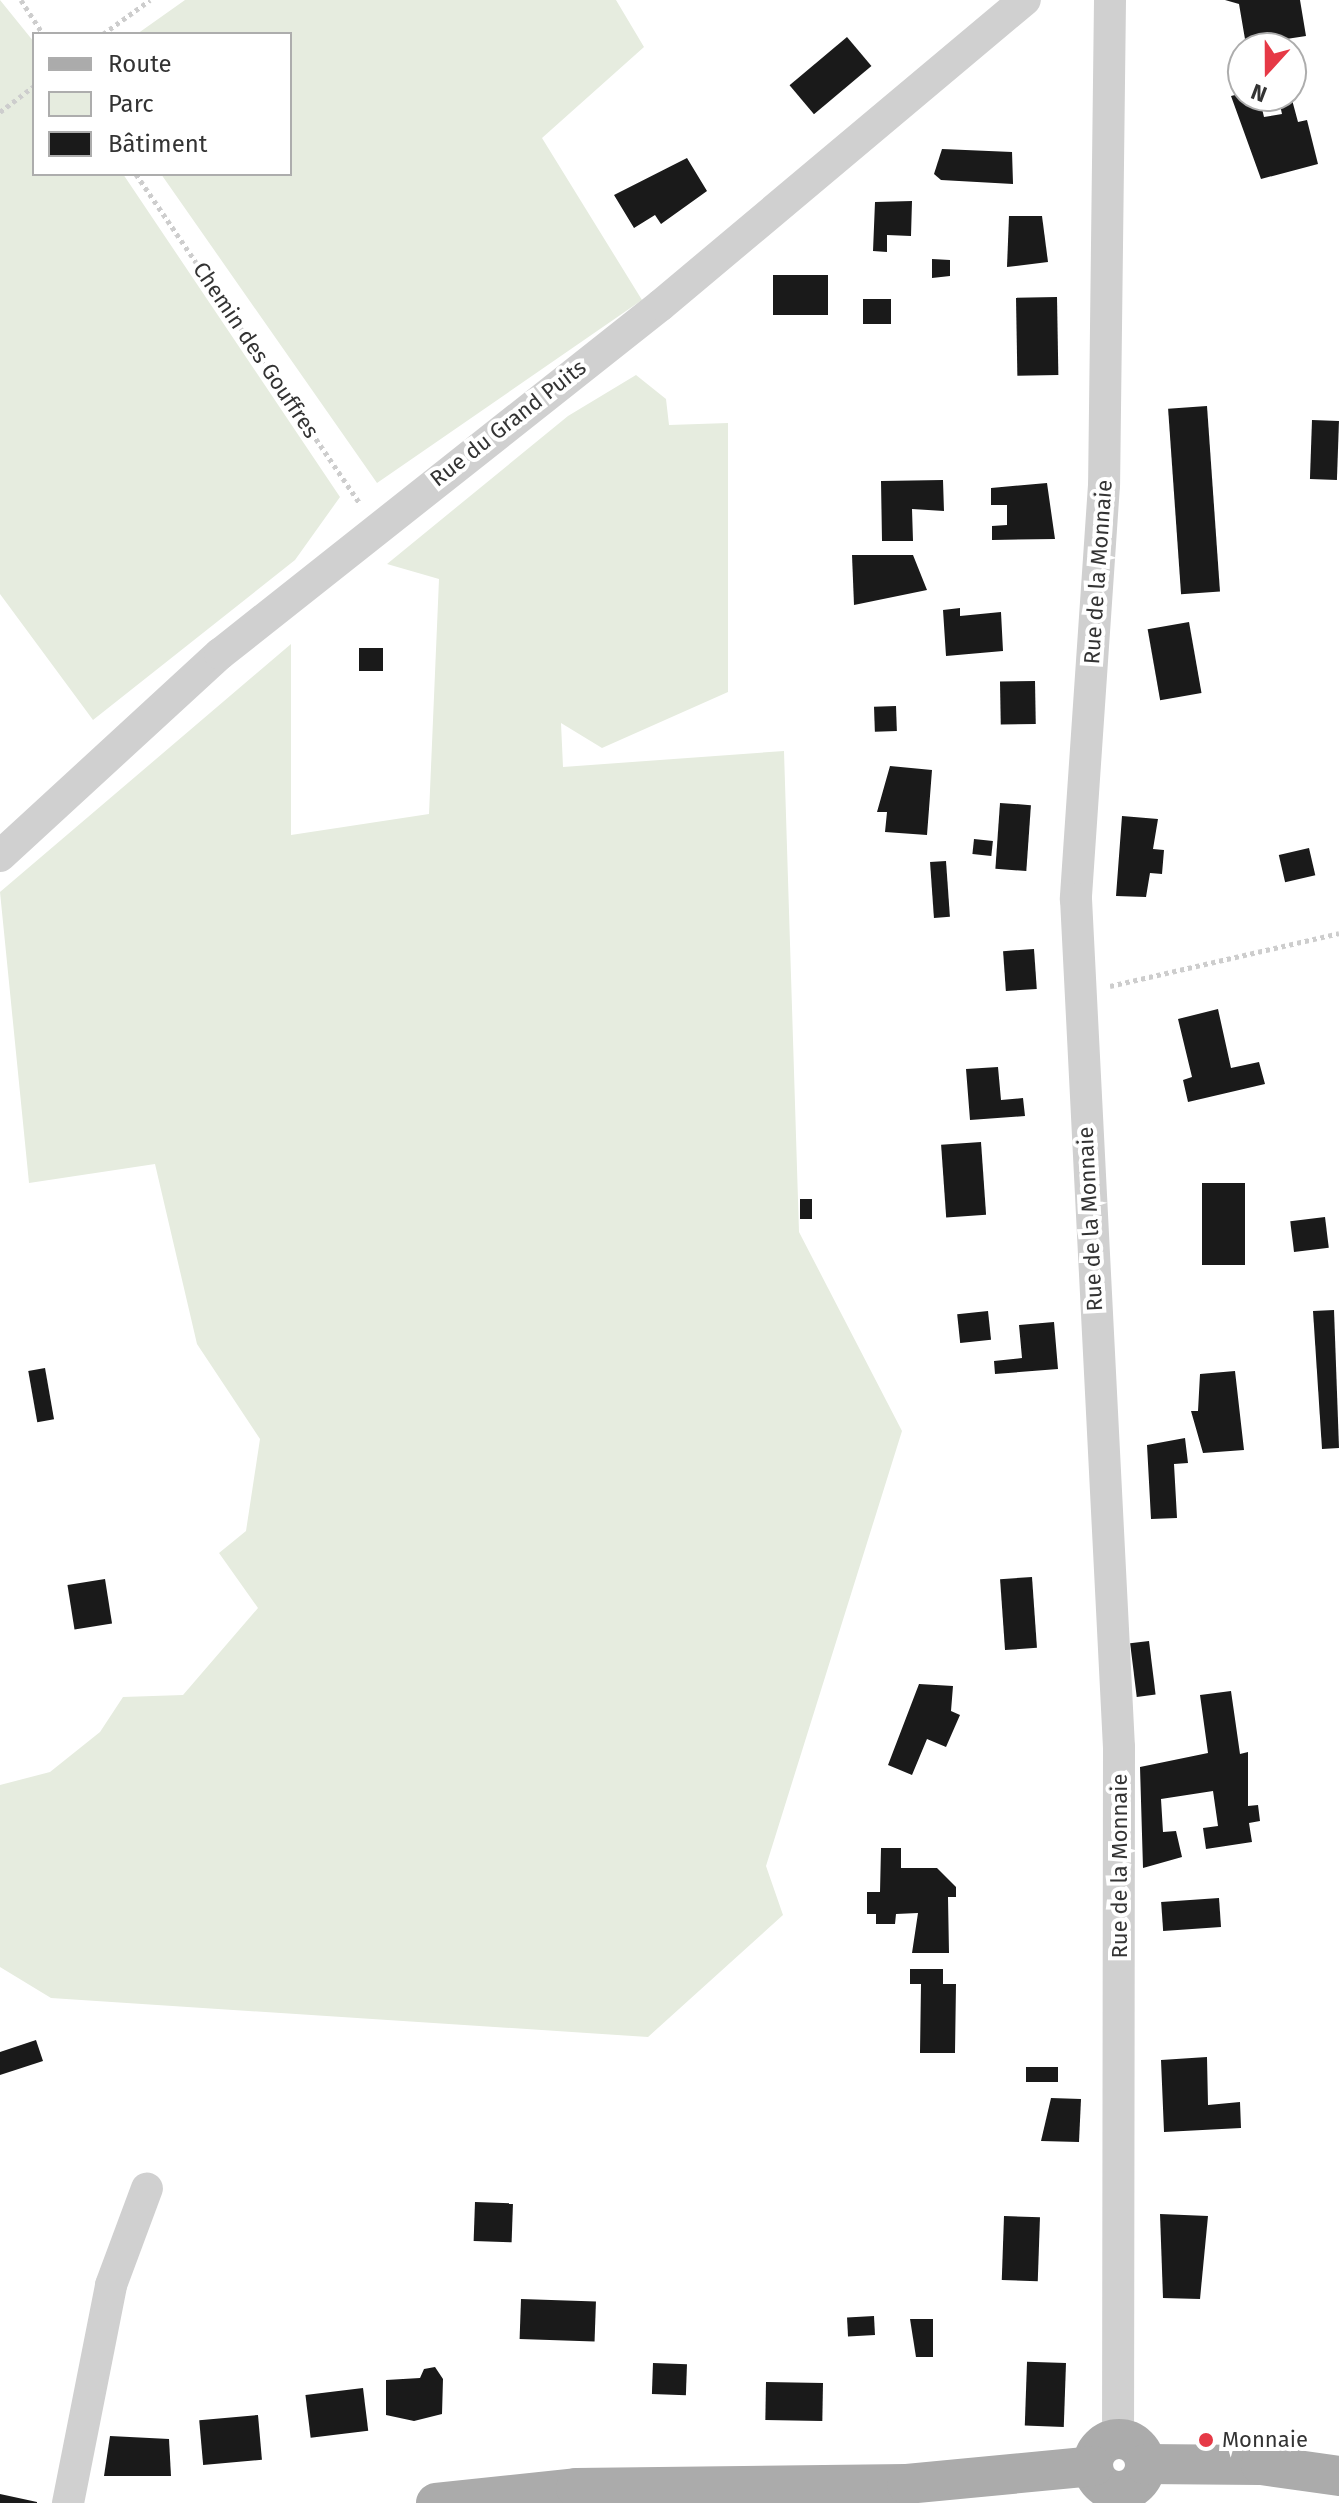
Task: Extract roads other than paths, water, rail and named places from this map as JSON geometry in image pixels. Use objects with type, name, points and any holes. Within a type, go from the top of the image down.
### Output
[{"type":"main road","points":[[436,2503],[576,2488],[907,2484],[1261,2465],[1339,2476]]},
{"type":"street","name":"Rue du Grand Puits","points":[[0,856],[209,664],[375,526],[661,305],[1025,0]]},
{"type":"street","name":"Rue de la Monnaie","points":[[1110,0],[1104,485],[1076,899],[1078,993],[1119,1747],[1117,2472]]},
{"type":"street","points":[[68,2503],[111,2285],[147,2188]]},
{"type":"place","name":"Monnaie","points":[[1206,2440]]}]
